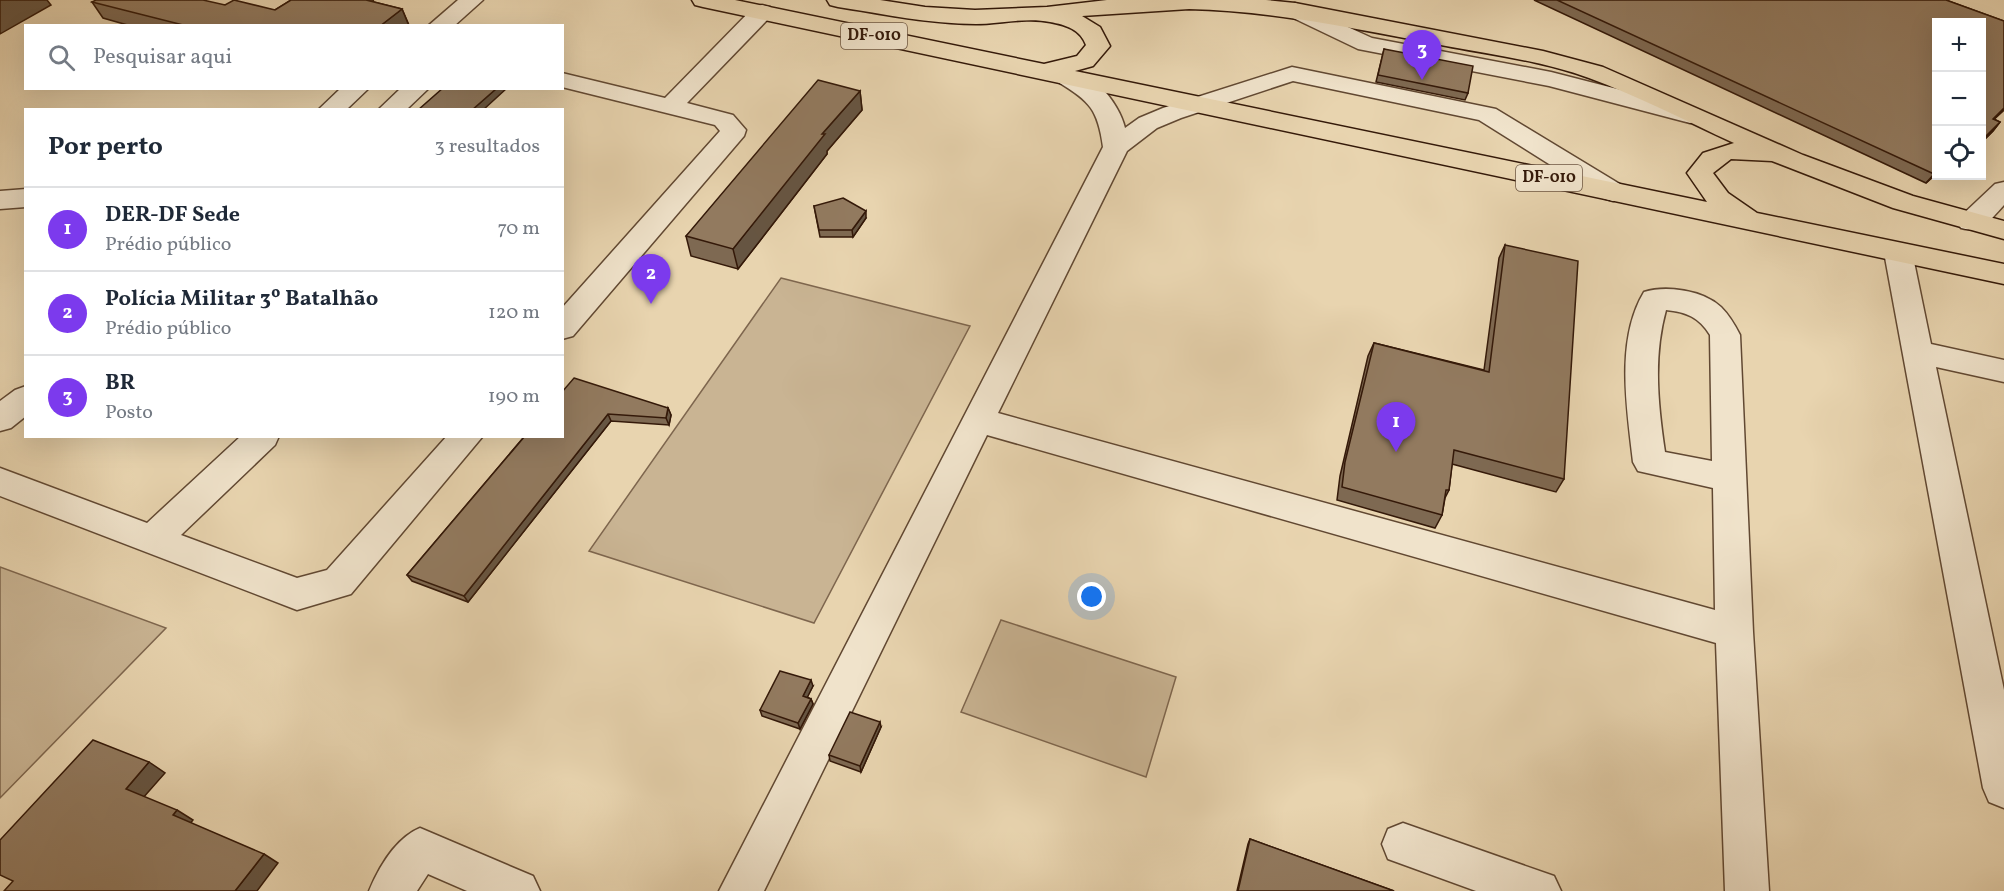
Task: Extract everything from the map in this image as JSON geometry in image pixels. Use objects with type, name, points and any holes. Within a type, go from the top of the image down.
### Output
[{"type":"main road","name":"DF-010","points":[[703,0],[2004,274]]},
{"type":"main road","name":"DF-010","points":[[837,0],[925,14],[975,17],[1047,14],[1121,5],[1234,3],[1295,10],[1543,58],[1595,72],[1794,161],[1903,202],[2004,230]]},
{"type":"main road","points":[[1047,14],[1081,22],[1095,34],[1098,46],[1085,61],[1056,74]]},
{"type":"main road","points":[[1754,222],[1718,199],[1700,173],[1707,161],[1724,152],[1757,152],[1794,161]]},
{"type":"lane","points":[[442,24],[472,0]]},
{"type":"lane","points":[[1295,10],[1366,44],[1551,79],[1690,115]]},
{"type":"lane","points":[[671,106],[762,12]]},
{"type":"lane","points":[[1362,89],[1377,46]]},
{"type":"lane","points":[[1056,74],[1096,93],[1113,121],[1116,147]]},
{"type":"lane","points":[[741,891],[1116,147],[1148,123],[1292,74],[1486,114],[1613,192]]},
{"type":"lane","points":[[564,80],[724,120],[733,130],[731,136],[564,326]]},
{"type":"lane","points":[[332,108],[355,90]]},
{"type":"lane","points":[[392,108],[415,90]]},
{"type":"lane","points":[[1971,222],[2004,190]]},
{"type":"lane","points":[[0,200],[24,198]]},
{"type":"lane","points":[[1898,252],[1918,352],[1990,645],[2004,788]]},
{"type":"lane","points":[[1730,478],[1650,462],[1640,390],[1648,319],[1654,299],[1685,300],[1715,315],[1725,335],[1730,478],[1734,632],[1747,891]]},
{"type":"lane","points":[[1918,352],[2004,371]]},
{"type":"lane","points":[[0,419],[24,400]]},
{"type":"lane","points":[[977,420],[1734,632]]},
{"type":"lane","points":[[154,538],[261,438]]},
{"type":"lane","points":[[0,482],[154,538],[297,594],[338,583],[465,438]]},
{"type":"lane","points":[[1403,844],[1539,891]]},
{"type":"lane","points":[[391,891],[420,849],[518,891]]},
{"type":"shaded area","points":[[781,278],[970,326],[814,623],[589,551]]},
{"type":"shaded area","points":[[0,567],[166,628],[0,798]]},
{"type":"shaded area","points":[[1001,620],[1176,677],[1146,777],[961,712]]},
{"type":"building","points":[[96,0],[203,0],[225,5],[234,0],[275,10],[291,0],[366,0],[402,9],[383,24],[179,24],[92,2]]},
{"type":"building","points":[[1557,0],[1946,0],[2004,21],[2004,108],[1993,119],[2000,122],[1986,136],[1986,18],[1932,18],[1932,173]]},
{"type":"building","points":[[1384,49],[1473,66],[1468,93],[1378,75]]},
{"type":"building","points":[[818,80],[860,91],[822,134],[825,134],[733,249],[686,236]]},
{"type":"building","points":[[441,90],[495,90],[474,108],[420,108]]},
{"type":"building","points":[[843,198],[866,211],[852,230],[819,230],[814,206]]},
{"type":"building","points":[[1505,245],[1578,261],[1564,479],[1454,450],[1449,490],[1446,490],[1442,515],[1342,487],[1345,462],[1374,343],[1489,372]]},
{"type":"building","points":[[574,378],[668,408],[666,418],[608,414],[464,596],[407,575],[523,438],[564,438],[564,390]]},
{"type":"building","points":[[780,671],[811,680],[803,696],[811,699],[798,723],[760,710]]},
{"type":"building","points":[[850,712],[880,722],[860,766],[829,755]]},
{"type":"building","points":[[93,740],[149,762],[126,789],[177,810],[173,815],[264,854],[235,891],[4,891],[13,881],[0,875],[0,840]]},
{"type":"building","points":[[1250,839],[1394,891],[1238,891]]},
{"type":"place","name":"BR","points":[[1422,80]]},
{"type":"place","name":"Polícia Militar 3º Batalhão","points":[[651,304]]},
{"type":"place","name":"DER-DF Sede","points":[[1396,452]]}]
